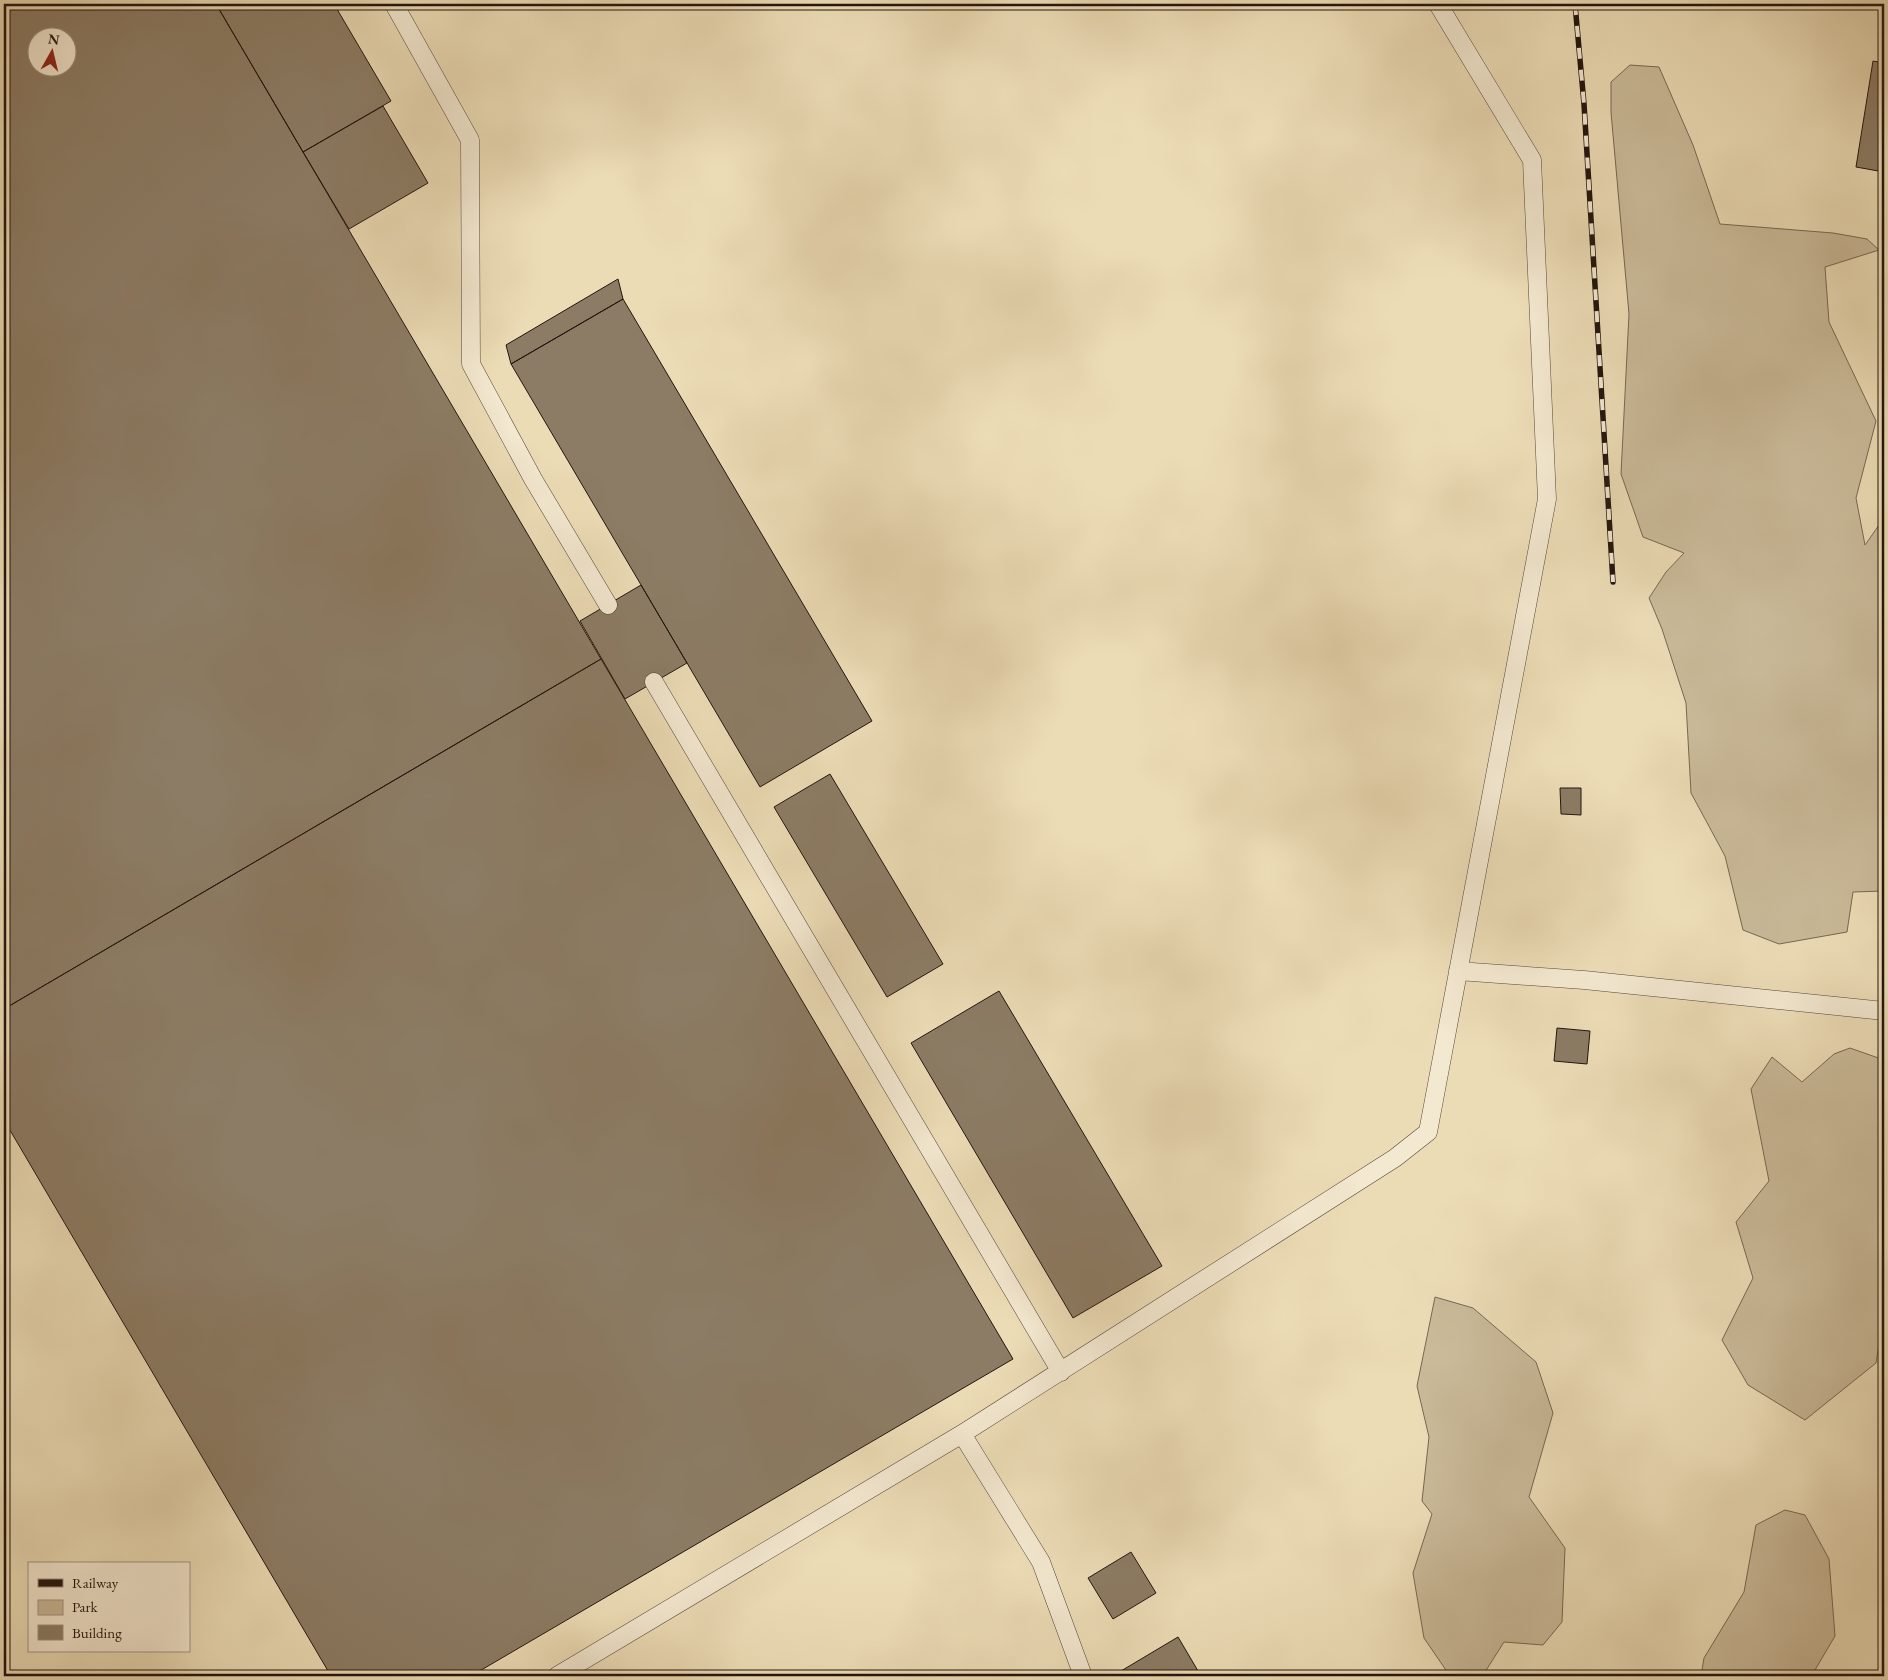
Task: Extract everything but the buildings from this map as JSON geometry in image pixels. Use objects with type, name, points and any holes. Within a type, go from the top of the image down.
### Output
[{"type":"lane","points":[[394,4],[470,140],[471,364],[533,479],[608,605]]},
{"type":"lane","points":[[556,1676],[962,1434],[1395,1158],[1428,1132],[1547,499],[1532,160],[1438,4]]},
{"type":"lane","points":[[654,682],[1061,1372]]},
{"type":"lane","points":[[1458,970],[1584,980],[1884,1011]]},
{"type":"lane","points":[[962,1434],[1041,1562],[1083,1676]]},
{"type":"green space","points":[[1630,65],[1659,67],[1693,145],[1720,224],[1833,233],[1867,239],[1879,250],[1825,267],[1829,322],[1876,421],[1856,498],[1865,545],[1884,518],[1884,891],[1853,892],[1847,932],[1779,944],[1743,930],[1725,856],[1691,793],[1686,703],[1662,629],[1649,598],[1666,572],[1684,553],[1643,537],[1621,474],[1629,314],[1611,112],[1611,82]]},
{"type":"green space","points":[[1850,1048],[1884,1060],[1884,1314],[1876,1363],[1805,1420],[1748,1385],[1722,1340],[1753,1278],[1736,1222],[1769,1181],[1751,1089],[1772,1057],[1802,1082],[1834,1054]]},
{"type":"green space","points":[[1435,1297],[1473,1308],[1536,1362],[1553,1413],[1529,1497],[1565,1548],[1562,1622],[1543,1645],[1504,1642],[1485,1672],[1450,1676],[1424,1638],[1413,1573],[1432,1514],[1422,1501],[1429,1437],[1417,1386]]},
{"type":"green space","points":[[1785,1510],[1805,1515],[1829,1559],[1835,1636],[1813,1676],[1701,1676],[1704,1658],[1744,1592],[1756,1525]]},
{"type":"railway","points":[[1575,4],[1584,104],[1613,582]]},
{"type":"railway","points":[[4,1664],[10,1676]]}]
